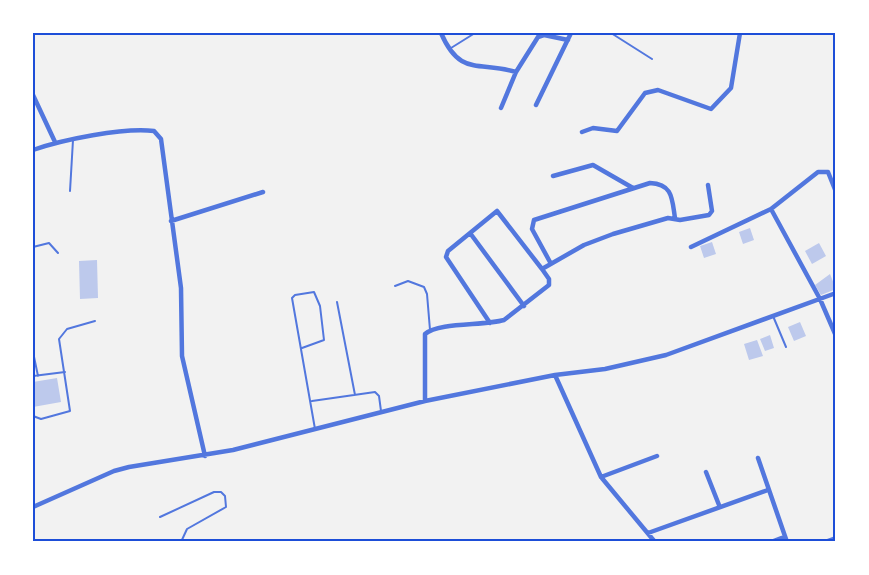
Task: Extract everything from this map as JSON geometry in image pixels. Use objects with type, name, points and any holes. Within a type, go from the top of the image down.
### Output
[{"type":"street","points":[[441,33],[454,58],[473,67],[498,68],[516,72]]},
{"type":"street","points":[[536,105],[571,33]]},
{"type":"street","points":[[582,132],[593,128],[617,131],[645,93],[650,90],[658,90],[711,109],[731,88],[740,33]]},
{"type":"street","points":[[501,108],[516,72],[538,37],[544,34],[568,40]]},
{"type":"street","points":[[33,95],[55,142]]},
{"type":"street","points":[[33,150],[55,142],[74,141],[134,130],[154,131],[158,134],[163,145],[181,288],[182,356],[205,456]]},
{"type":"street","points":[[553,176],[593,165],[633,188]]},
{"type":"street","points":[[691,247],[771,209],[818,172],[828,172],[836,192]]},
{"type":"street","points":[[550,262],[532,229],[534,220],[650,183],[666,185],[671,191],[675,218]]},
{"type":"street","points":[[542,269],[550,262],[584,244],[613,234],[675,218],[680,220],[711,214],[708,185]]},
{"type":"street","points":[[171,221],[263,192]]},
{"type":"street","points":[[771,209],[820,299],[836,336]]},
{"type":"street","points":[[425,401],[425,334],[430,330],[490,323],[512,316],[549,285],[549,279],[498,211],[448,251],[446,257],[490,323]]},
{"type":"street","points":[[470,233],[525,306]]},
{"type":"street","points":[[33,507],[114,471],[205,456],[425,401],[555,375],[605,369],[666,355],[836,293]]},
{"type":"street","points":[[555,375],[600,477],[655,542]]},
{"type":"street","points":[[600,477],[657,456]]},
{"type":"street","points":[[758,458],[785,539],[771,542]]},
{"type":"street","points":[[706,472],[719,505]]},
{"type":"street","points":[[648,532],[719,505],[768,490]]},
{"type":"street","points":[[825,542],[834,540]]},
{"type":"lane","points":[[448,49],[475,33]]},
{"type":"lane","points":[[610,33],[652,59]]},
{"type":"lane","points":[[70,191],[74,141]]},
{"type":"lane","points":[[33,247],[49,243],[58,253]]},
{"type":"lane","points":[[395,286],[408,281],[424,287],[427,294],[430,330]]},
{"type":"lane","points":[[302,348],[324,340],[318,296],[314,292],[295,295],[292,298],[312,401],[315,429]]},
{"type":"lane","points":[[337,302],[355,394]]},
{"type":"lane","points":[[773,316],[786,347]]},
{"type":"lane","points":[[33,416],[41,419],[70,411],[59,345],[61,335],[75,326],[95,321]]},
{"type":"lane","points":[[33,352],[38,375]]},
{"type":"lane","points":[[33,376],[65,372]]},
{"type":"lane","points":[[312,401],[377,393],[381,411]]},
{"type":"lane","points":[[160,517],[214,492],[221,492],[225,496],[225,507],[187,529],[182,542]]},
{"type":"building","points":[[750,228],[754,240],[743,244],[739,232]]},
{"type":"building","points":[[712,242],[716,254],[704,258],[700,246]]},
{"type":"building","points":[[819,243],[826,256],[812,264],[805,251]]},
{"type":"building","points":[[97,260],[98,298],[80,299],[79,261]]},
{"type":"building","points":[[830,274],[836,289],[821,295],[815,285]]},
{"type":"building","points":[[800,322],[806,336],[794,341],[788,327]]},
{"type":"building","points":[[770,335],[774,348],[765,351],[760,339]]},
{"type":"building","points":[[757,340],[763,356],[749,360],[744,344]]},
{"type":"building","points":[[57,378],[61,402],[33,407],[33,382]]}]
